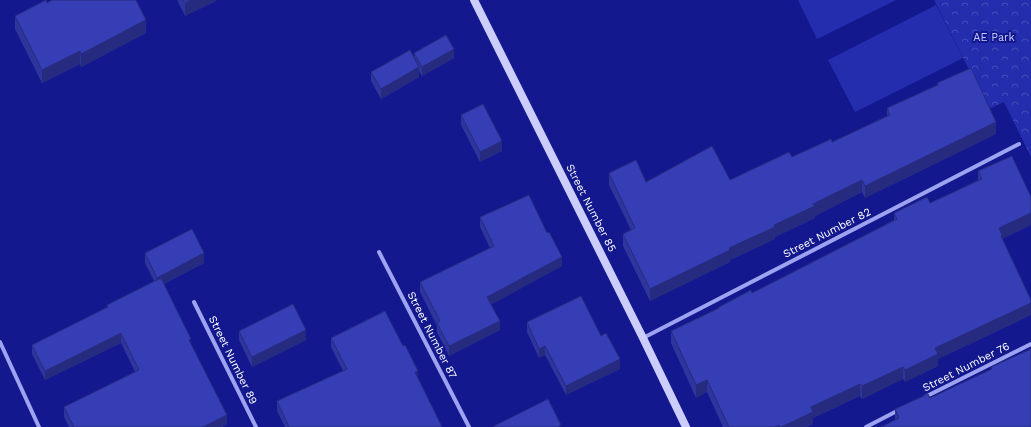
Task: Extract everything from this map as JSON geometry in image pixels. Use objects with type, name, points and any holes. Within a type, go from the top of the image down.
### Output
[{"type":"street","name":"Street Number 85","points":[[474,0],[644,338],[686,427]]},
{"type":"street","name":"Street Number 82","points":[[644,338],[1019,144]]},
{"type":"street","name":"Street Number 87","points":[[379,252],[469,427]]},
{"type":"street","name":"Street Number 89","points":[[194,302],[256,427]]},
{"type":"street","points":[[0,342],[39,427]]},
{"type":"street","name":"Street Number 76","points":[[921,399],[1031,344]]},
{"type":"street","points":[[866,427],[907,406]]},
{"type":"green space","points":[[798,0],[896,0],[817,39]]},
{"type":"green space","name":"AE Park","points":[[934,0],[1031,0],[1031,157],[1004,102],[989,109]]},
{"type":"green space","points":[[936,5],[963,58],[855,112],[828,60]]},
{"type":"building","points":[[46,0],[47,3],[52,0],[136,0],[146,20],[81,54],[80,51],[42,70],[15,16]]},
{"type":"building","points":[[183,0],[192,0],[185,3]]},
{"type":"building","points":[[446,35],[454,49],[422,67],[414,53]]},
{"type":"building","points":[[410,50],[419,67],[381,89],[371,72]]},
{"type":"building","points":[[971,68],[996,122],[865,186],[862,180],[813,204],[815,206],[774,225],[775,227],[729,248],[730,250],[650,289],[623,234],[635,228],[609,173],[636,160],[646,182],[712,146],[730,180],[789,152],[792,157],[831,139],[832,142],[890,115],[887,108]]},
{"type":"building","points":[[483,104],[502,141],[480,152],[461,115]]},
{"type":"building","points":[[1012,156],[1031,197],[1031,213],[999,228],[1002,235],[1001,236],[1031,300],[1031,303],[935,348],[938,354],[905,370],[903,367],[862,386],[860,384],[811,407],[813,412],[781,427],[779,425],[774,427],[729,427],[707,380],[696,385],[671,331],[719,308],[751,290],[752,293],[897,219],[894,213],[927,197],[930,203],[982,179],[978,171]]},
{"type":"building","points":[[529,195],[547,233],[549,232],[562,257],[487,297],[500,321],[449,346],[437,323],[440,321],[420,282],[494,246],[480,217]]},
{"type":"building","points":[[192,229],[204,253],[157,278],[145,253]]},
{"type":"building","points":[[161,278],[191,339],[189,340],[227,415],[203,427],[74,427],[64,407],[139,370],[121,333],[45,371],[32,345],[108,307],[107,305]]},
{"type":"building","points":[[581,296],[601,336],[606,333],[620,359],[566,386],[545,346],[539,349],[527,322]]},
{"type":"building","points":[[293,304],[306,330],[252,357],[239,331]]},
{"type":"building","points":[[385,311],[418,371],[415,372],[442,427],[289,427],[277,401],[347,369],[331,338]]},
{"type":"building","points":[[1031,349],[1031,427],[881,427],[899,418],[895,409],[928,394],[930,398],[992,369],[991,367]]},
{"type":"building","points":[[548,399],[561,425],[558,427],[494,427],[494,426]]}]
